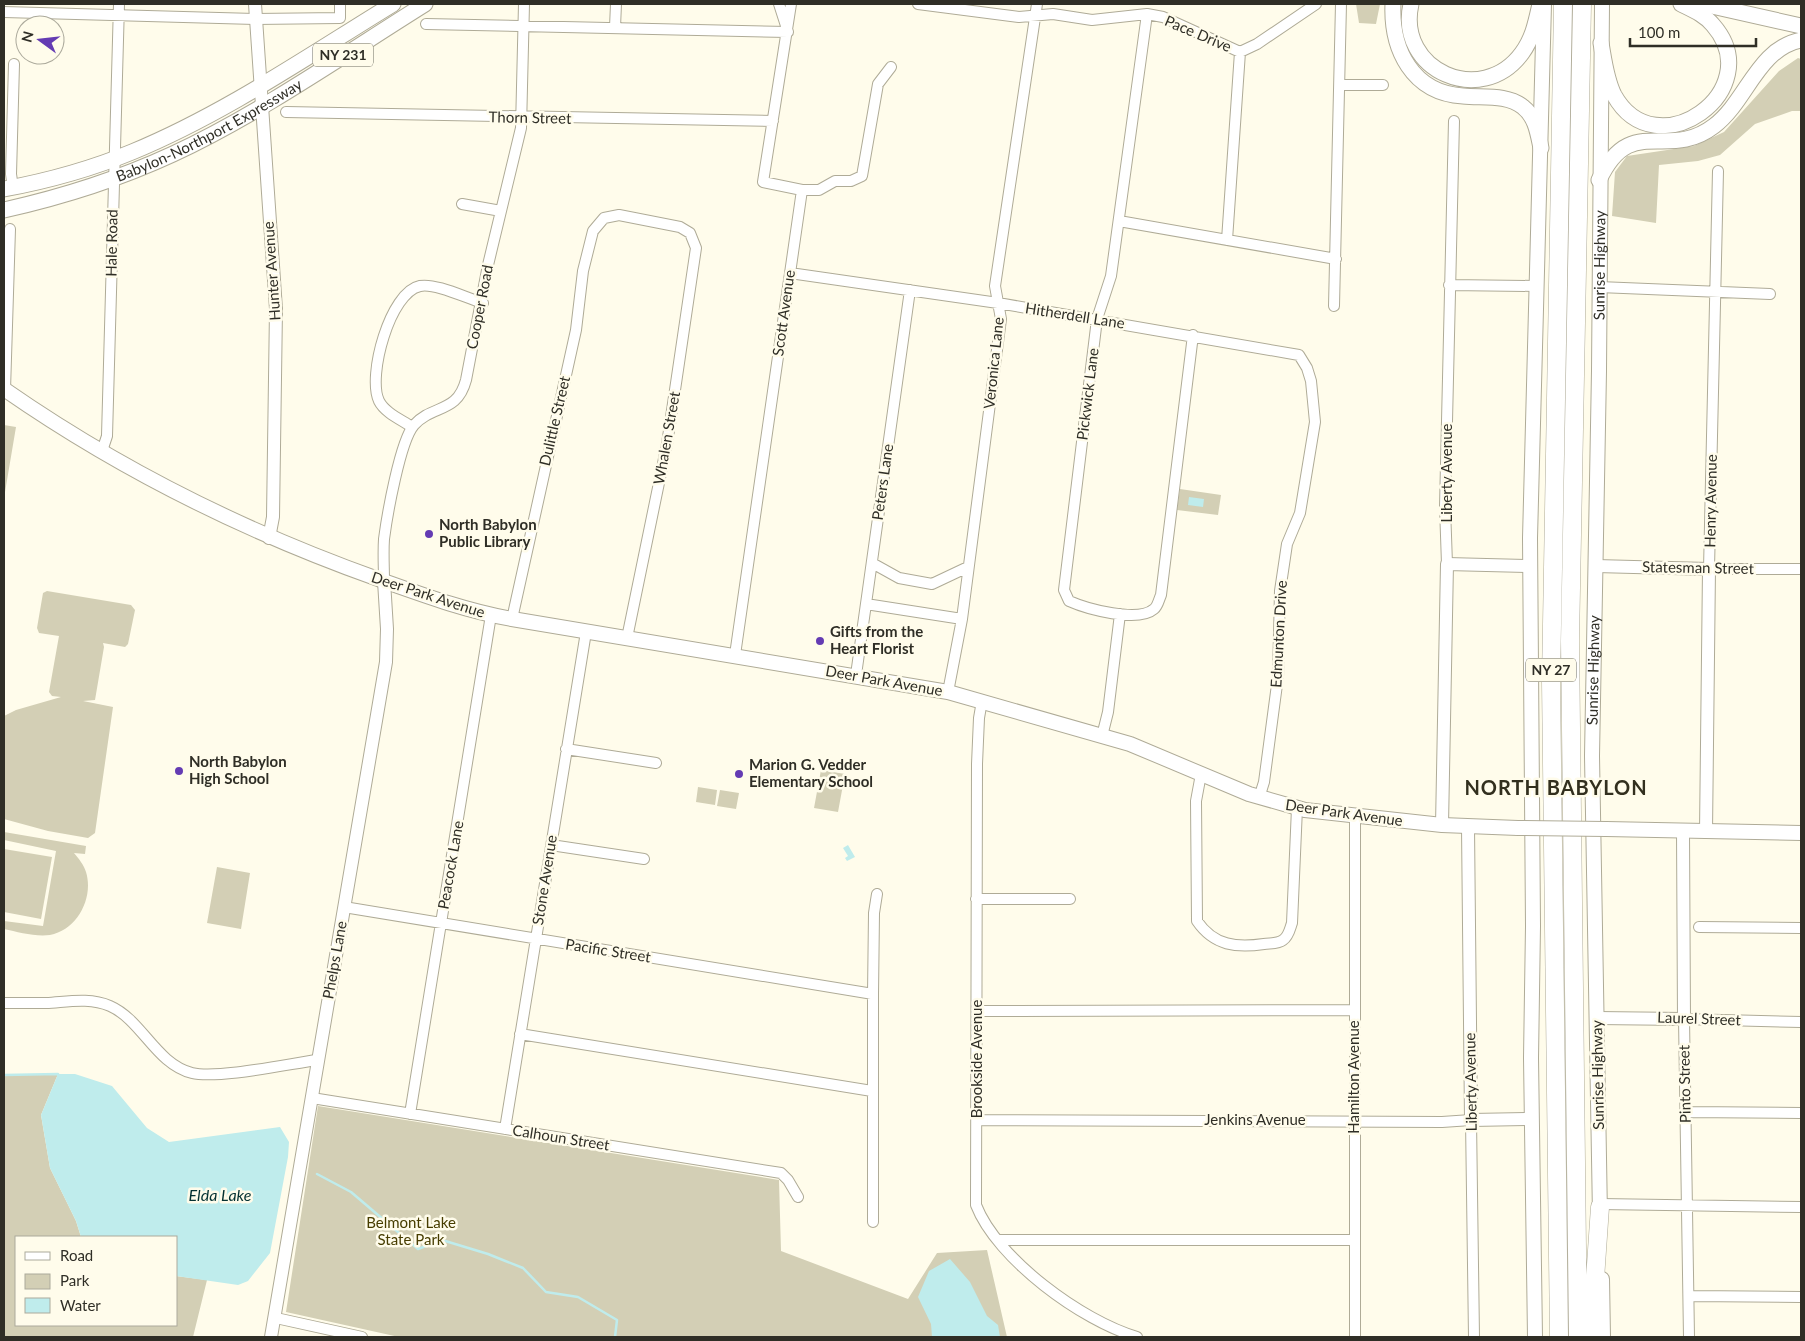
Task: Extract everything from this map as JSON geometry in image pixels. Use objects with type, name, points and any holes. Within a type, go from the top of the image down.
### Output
[{"type":"highway","name":"NY 27","points":[[1559,1337],[1551,681],[1563,4]]},
{"type":"highway","name":"Sunrise Highway","points":[[1578,1337],[1570,633],[1582,4]]},
{"type":"highway","points":[[1591,1337],[1600,1206]]},
{"type":"main road","name":"Babylon-Northport Expressway","points":[[8,189],[50,179],[114,159],[195,123],[260,86],[393,4]]},
{"type":"main road","name":"Babylon-Northport Expressway","points":[[4,210],[57,197],[114,179],[182,150],[261,105],[425,4]]},
{"type":"main road","points":[[1393,4],[1396,42],[1403,59],[1414,73],[1427,84],[1449,94],[1502,98],[1519,104],[1533,119],[1541,148]]},
{"type":"main road","points":[[1411,4],[1409,17],[1411,34],[1422,57],[1441,72],[1465,80],[1491,77],[1512,65],[1523,52],[1532,36],[1542,4]]},
{"type":"main road","points":[[1535,1337],[1532,1119],[1533,926],[1530,566],[1535,286],[1541,148],[1542,4]]},
{"type":"main road","name":"Sunrise Highway","points":[[1602,4],[1599,180],[1600,287],[1592,772],[1603,1337]]},
{"type":"main road","points":[[1601,43],[1611,88],[1625,110],[1636,117],[1656,124],[1678,124],[1692,120],[1704,112],[1718,96],[1726,76],[1727,55],[1720,35],[1714,25],[1704,16],[1682,4]]},
{"type":"main road","points":[[1703,4],[1801,26]]},
{"type":"main road","points":[[1599,180],[1613,154],[1626,145],[1638,142],[1686,140],[1713,127],[1725,116],[1772,54],[1788,44],[1801,40]]},
{"type":"main road","name":"Deer Park Avenue","points":[[5,390],[146,477],[269,538],[452,605],[491,615],[948,692],[1148,750],[1259,798],[1297,808],[1355,817],[1468,827],[1801,833]]},
{"type":"street","name":"Hale Road","points":[[102,451],[107,436],[119,4]]},
{"type":"street","name":"Hunter Avenue","points":[[255,4],[276,323],[273,517],[269,538]]},
{"type":"street","points":[[4,12],[30,8],[119,16],[255,19],[340,18],[340,4]]},
{"type":"street","name":"Cooper Road","points":[[412,427],[420,420],[451,405],[460,395],[464,385],[488,266],[522,118],[524,4]]},
{"type":"street","points":[[615,27],[616,4]]},
{"type":"street","points":[[778,4],[788,32]]},
{"type":"street","points":[[791,4],[763,182],[802,190],[819,190],[835,181],[852,181],[862,176],[878,84],[891,67]]},
{"type":"street","name":"Pace Drive","points":[[918,4],[1020,17],[1053,14],[1092,20],[1147,14],[1163,17],[1240,52],[1256,44],[1316,4]]},
{"type":"street","name":"Veronica Lane","points":[[948,692],[962,619],[1001,319],[995,286],[1037,4]]},
{"type":"street","points":[[1334,306],[1341,4]]},
{"type":"street","name":"Pickwick Lane","points":[[1147,14],[1112,276],[1097,319],[1064,590],[1069,601],[1080,606],[1120,614],[1146,614],[1156,608],[1161,595],[1193,336]]},
{"type":"street","points":[[426,24],[788,32]]},
{"type":"street","points":[[1227,240],[1240,52]]},
{"type":"street","points":[[8,189],[11,174],[14,64]]},
{"type":"street","points":[[1340,85],[1383,85]]},
{"type":"street","name":"Thorn Street","points":[[286,112],[522,118],[773,121]]},
{"type":"street","name":"Liberty Avenue","points":[[1442,825],[1447,564],[1445,507],[1454,121]]},
{"type":"street","name":"Henry Avenue","points":[[1706,832],[1714,290],[1718,170]]},
{"type":"street","name":"Scott Avenue","points":[[735,655],[802,190]]},
{"type":"street","points":[[462,204],[501,211]]},
{"type":"street","name":"Whalen Street","points":[[597,223],[608,216],[619,215],[677,226],[692,236],[695,244],[695,257],[667,444],[627,638]]},
{"type":"street","points":[[1118,221],[1336,259]]},
{"type":"street","name":"Dulittle Street","points":[[512,619],[576,330],[584,264],[591,235],[597,223]]},
{"type":"street","points":[[5,390],[10,229]]},
{"type":"street","name":"Hitherdell Lane","points":[[790,273],[998,303],[1299,355]]},
{"type":"street","points":[[1449,285],[1535,286]]},
{"type":"street","points":[[384,581],[384,545],[387,520],[404,446],[412,427],[381,404],[377,390],[380,346],[402,300],[413,288],[428,286],[482,302]]},
{"type":"street","points":[[1600,287],[1714,290],[1770,294]]},
{"type":"street","name":"Peters Lane","points":[[856,675],[910,290]]},
{"type":"street","name":"Edmunton Drive","points":[[1259,798],[1264,782],[1277,682],[1278,603],[1284,562],[1287,544],[1300,513],[1315,422],[1311,382],[1307,368],[1299,355]]},
{"type":"street","points":[[872,563],[898,578],[932,584],[968,567]]},
{"type":"street","points":[[1447,564],[1530,566]]},
{"type":"street","name":"Statesman Street","points":[[1596,566],[1801,569]]},
{"type":"street","name":"Phelps Lane","points":[[271,1337],[276,1318],[317,1060],[386,662],[388,629],[384,581]]},
{"type":"street","points":[[866,604],[962,619]]},
{"type":"street","points":[[1102,736],[1107,718],[1120,614]]},
{"type":"street","name":"Peacock Lane","points":[[410,1114],[491,615]]},
{"type":"street","name":"Stone Avenue","points":[[505,1129],[586,632]]},
{"type":"street","name":"Brookside Avenue","points":[[982,701],[978,718],[976,1205],[981,1218],[998,1240],[1024,1268],[1064,1301],[1103,1323],[1137,1337]]},
{"type":"street","points":[[566,749],[656,763]]},
{"type":"street","points":[[1201,774],[1196,801],[1197,921],[1215,937],[1232,946],[1276,943],[1287,936],[1292,923],[1297,808]]},
{"type":"street","name":"Hamilton Avenue","points":[[1355,817],[1355,1337]]},
{"type":"street","name":"Liberty Avenue","points":[[1468,827],[1474,1337]]},
{"type":"street","name":"Pinto Street","points":[[1683,831],[1689,1337]]},
{"type":"street","points":[[551,844],[644,860]]},
{"type":"street","points":[[873,1222],[872,994],[874,912],[877,894]]},
{"type":"street","points":[[976,899],[1070,899]]},
{"type":"street","name":"Pacific Street","points":[[344,907],[872,994]]},
{"type":"street","points":[[1699,927],[1801,928]]},
{"type":"street","points":[[4,1003],[77,1000],[93,1001],[110,1006],[125,1016],[175,1065],[192,1073],[212,1074],[317,1060]]},
{"type":"street","points":[[977,1011],[1354,1010]]},
{"type":"street","name":"Laurel Street","points":[[1597,1018],[1801,1022]]},
{"type":"street","points":[[520,1034],[872,1091]]},
{"type":"street","name":"Calhoun Street","points":[[312,1098],[781,1173],[788,1180],[798,1197]]},
{"type":"street","points":[[1686,1112],[1801,1113]]},
{"type":"street","name":"Jenkins Avenue","points":[[977,1120],[1354,1120],[1442,1122],[1532,1119]]},
{"type":"street","points":[[1600,1206],[1801,1206]]},
{"type":"street","points":[[998,1240],[1354,1240]]},
{"type":"street","points":[[1689,1296],[1801,1297]]},
{"type":"street","points":[[276,1318],[362,1337]]},
{"type":"green space","points":[[1356,4],[1380,4],[1376,24],[1359,23]]},
{"type":"green space","points":[[1798,58],[1801,59],[1801,111],[1792,111],[1755,124],[1720,155],[1698,161],[1659,165],[1656,223],[1612,216],[1615,172],[1627,156],[1694,146],[1724,132],[1779,71]]},
{"type":"green space","points":[[4,425],[16,427],[4,498]]},
{"type":"green space","points":[[1180,489],[1221,495],[1218,515],[1177,510]]},
{"type":"green space","points":[[47,591],[131,605],[135,610],[128,644],[125,647],[103,643],[104,647],[95,700],[83,701],[113,707],[95,833],[88,838],[48,831],[4,819],[4,716],[16,710],[61,697],[52,696],[49,692],[59,636],[39,633],[37,628],[43,593]]},
{"type":"green space","points":[[821,770],[845,774],[838,812],[814,808]]},
{"type":"green space","points":[[698,787],[717,790],[715,805],[696,802]]},
{"type":"green space","points":[[720,790],[739,793],[736,809],[717,806]]},
{"type":"green space","points":[[4,832],[86,846],[85,854],[74,853],[85,869],[88,882],[85,902],[75,920],[60,932],[50,935],[38,935],[4,929],[4,921],[43,926],[56,851],[4,840]]},
{"type":"green space","points":[[4,849],[52,857],[41,919],[4,912]]},
{"type":"green space","points":[[217,867],[250,873],[241,929],[207,923]]},
{"type":"green space","points":[[4,1074],[58,1074],[41,1115],[50,1168],[76,1221],[81,1236],[15,1236],[15,1326],[178,1326],[178,1276],[207,1280],[193,1337],[4,1337]]},
{"type":"green space","name":"Belmont Lake State Park","points":[[318,1106],[779,1180],[781,1251],[908,1299],[937,1253],[987,1250],[1007,1337],[399,1337],[286,1312]]},
{"type":"water","points":[[1189,497],[1204,499],[1203,507],[1188,505]]},
{"type":"water","points":[[848,845],[855,857],[847,861],[845,858],[848,856],[843,848]]},
{"type":"water","name":"Elda Lake","points":[[58,1074],[75,1074],[112,1086],[147,1128],[169,1142],[280,1127],[289,1142],[288,1157],[270,1253],[248,1281],[238,1285],[178,1276],[178,1236],[81,1236],[76,1221],[50,1168],[41,1115]]},
{"type":"water","points":[[950,1259],[970,1282],[987,1316],[998,1325],[1000,1337],[932,1337],[931,1324],[918,1297],[929,1271]]},
{"type":"waterway","points":[[4,1075],[58,1074],[59,1076]]},
{"type":"waterway","points":[[317,1174],[351,1192],[418,1249],[442,1240],[488,1254],[523,1268],[546,1292],[578,1297],[617,1320],[615,1337]]},
{"type":"place","name":"North Babylon Public Library","points":[[429,534]]},
{"type":"place","name":"Gifts from the Heart Florist","points":[[820,641]]},
{"type":"place","name":"North Babylon High School","points":[[179,771]]},
{"type":"place","name":"Marion G. Vedder Elementary School","points":[[739,774]]},
{"type":"district","name":"NORTH BABYLON","points":[[1556,788]]}]
